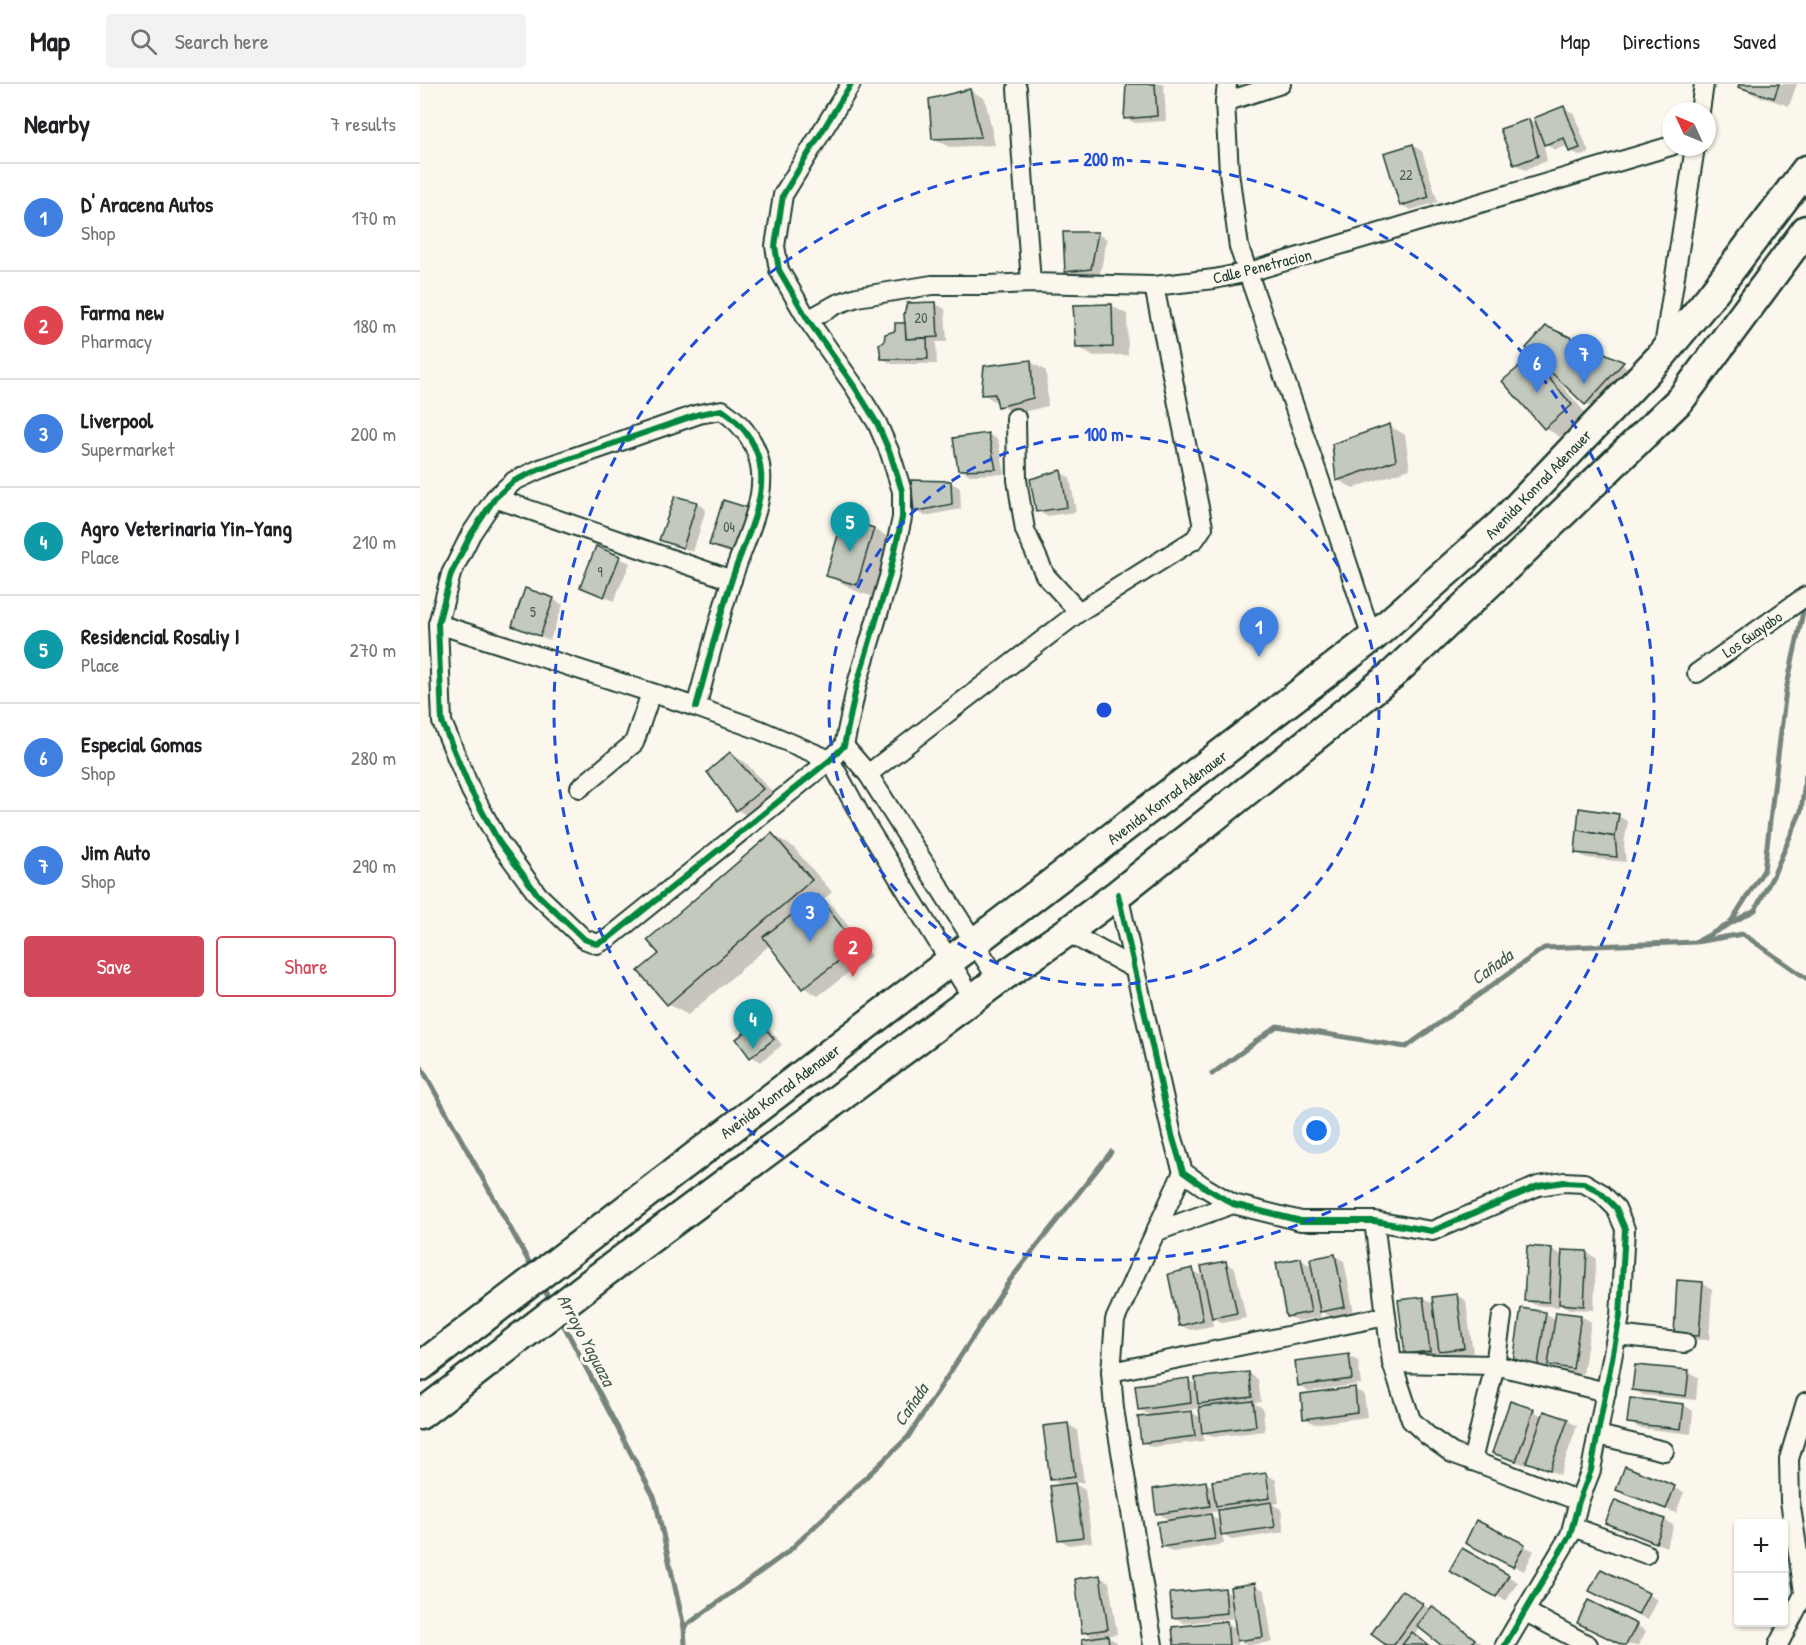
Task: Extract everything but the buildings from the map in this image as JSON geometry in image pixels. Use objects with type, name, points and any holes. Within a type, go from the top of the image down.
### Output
[{"type":"main road","name":"Avenida Konrad Adenauer","points":[[420,1367],[1372,638],[1502,523],[1663,354],[1710,297],[1806,170]]},
{"type":"main road","points":[[420,1415],[600,1276],[998,980],[1118,894],[1393,674],[1681,399],[1806,230]]},
{"type":"street","points":[[696,707],[732,580],[761,495],[758,454],[747,432],[735,419],[722,410],[699,414],[514,481],[495,498],[471,534],[452,574],[438,624],[442,722],[471,791],[500,842],[538,895],[584,939],[597,944],[609,938],[830,760],[844,746],[857,684],[890,577],[902,518],[902,491],[890,453],[877,423],[808,320],[779,270],[776,246],[783,195],[851,84]]},
{"type":"street","points":[[1281,84],[1226,93],[1229,172],[1239,247],[1372,638]]},
{"type":"street","points":[[1701,102],[1704,84]]},
{"type":"street","points":[[1017,88],[1031,283]]},
{"type":"street","name":"Calle Penetracion","points":[[808,320],[837,304],[857,297],[932,285],[1031,283],[1154,286],[1215,279],[1249,272],[1662,149]]},
{"type":"street","points":[[1663,354],[1694,156]]},
{"type":"street","points":[[868,774],[1079,612],[1195,539],[1203,527],[1154,286]]},
{"type":"street","points":[[1016,418],[1017,480],[1025,530],[1045,575],[1079,612]]},
{"type":"street","points":[[495,498],[732,580]]},
{"type":"street","name":"Los Guayabo","points":[[1697,673],[1806,596]]},
{"type":"street","points":[[438,624],[696,707],[760,730],[830,760],[863,820],[973,999]]},
{"type":"street","points":[[580,788],[634,743],[651,693]]},
{"type":"street","points":[[844,746],[868,774],[998,980]]},
{"type":"street","points":[[1118,894],[1172,1135],[1183,1172],[1233,1204],[1301,1221],[1374,1221],[1432,1231],[1538,1186],[1564,1182],[1584,1183],[1601,1193],[1616,1208],[1625,1229],[1620,1316],[1591,1470],[1579,1501],[1573,1527],[1505,1645]]},
{"type":"street","points":[[1067,932],[1135,969]]},
{"type":"street","points":[[1154,1645],[1114,1410],[1111,1372],[1115,1320],[1183,1172]]},
{"type":"street","points":[[1155,1232],[1233,1204]]},
{"type":"street","points":[[1374,1221],[1392,1363],[1411,1420],[1452,1453],[1579,1501]]},
{"type":"street","points":[[1111,1372],[1386,1316]]},
{"type":"street","points":[[1472,1461],[1495,1365],[1502,1316]]},
{"type":"street","points":[[1617,1335],[1684,1343]]},
{"type":"street","points":[[1392,1363],[1495,1365],[1606,1392]]},
{"type":"street","points":[[1778,1645],[1805,1592],[1790,1501],[1789,1459],[1806,1402]]},
{"type":"street","points":[[1598,1435],[1664,1451]]},
{"type":"street","points":[[1573,1527],[1646,1554]]},
{"type":"street","points":[[1526,1612],[1588,1645]]},
{"type":"waterway","name":"Cañada","points":[[1730,923],[1764,870],[1786,690],[1805,603]]},
{"type":"waterway","points":[[1700,940],[1755,910],[1774,874],[1801,811],[1806,775]]},
{"type":"waterway","name":"Cañada","points":[[1212,1074],[1277,1026],[1406,1047],[1544,948],[1696,942],[1743,934],[1806,978]]},
{"type":"waterway","name":"Arroyo Yaguaza","points":[[420,1065],[534,1271]]},
{"type":"waterway","name":"Cañada","points":[[684,1627],[789,1551],[908,1437],[1010,1280],[1111,1152]]},
{"type":"waterway","name":"Arroyo Yaguaza","points":[[541,1284],[551,1302]]},
{"type":"waterway","name":"Arroyo Yaguaza","points":[[560,1318],[655,1499],[684,1627],[685,1645]]},
{"type":"cycle path","points":[[696,707],[727,595],[756,513],[761,486],[760,463],[754,445],[737,422],[722,410],[699,414],[540,469],[514,481],[495,498],[471,534],[451,574],[438,624],[442,722],[471,791],[499,842],[538,895],[584,939],[597,944],[609,938],[830,760],[844,746],[857,684],[889,577],[902,518],[902,491],[890,453],[877,423],[808,320],[779,270],[775,246],[783,195],[851,84]]},
{"type":"cycle path","points":[[1118,894],[1172,1135],[1183,1172],[1206,1188],[1233,1204],[1301,1221],[1374,1221],[1432,1231],[1538,1186],[1564,1182],[1584,1183],[1601,1193],[1616,1208],[1625,1229],[1620,1316],[1591,1470],[1579,1501],[1570,1535],[1505,1645]]},
{"type":"place","name":"Jim Auto","points":[[1584,384]]},
{"type":"place","name":"Especial Gomas","points":[[1537,393]]},
{"type":"place","name":"Residencial Rosaliy I","points":[[850,552]]},
{"type":"place","name":"D' Aracena Autos","points":[[1259,657]]},
{"type":"place","name":"Liverpool","points":[[810,942]]},
{"type":"place","name":"Farma new","points":[[853,977]]},
{"type":"place","name":"Agro Veterinaria Yin-Yang","points":[[753,1049]]}]
